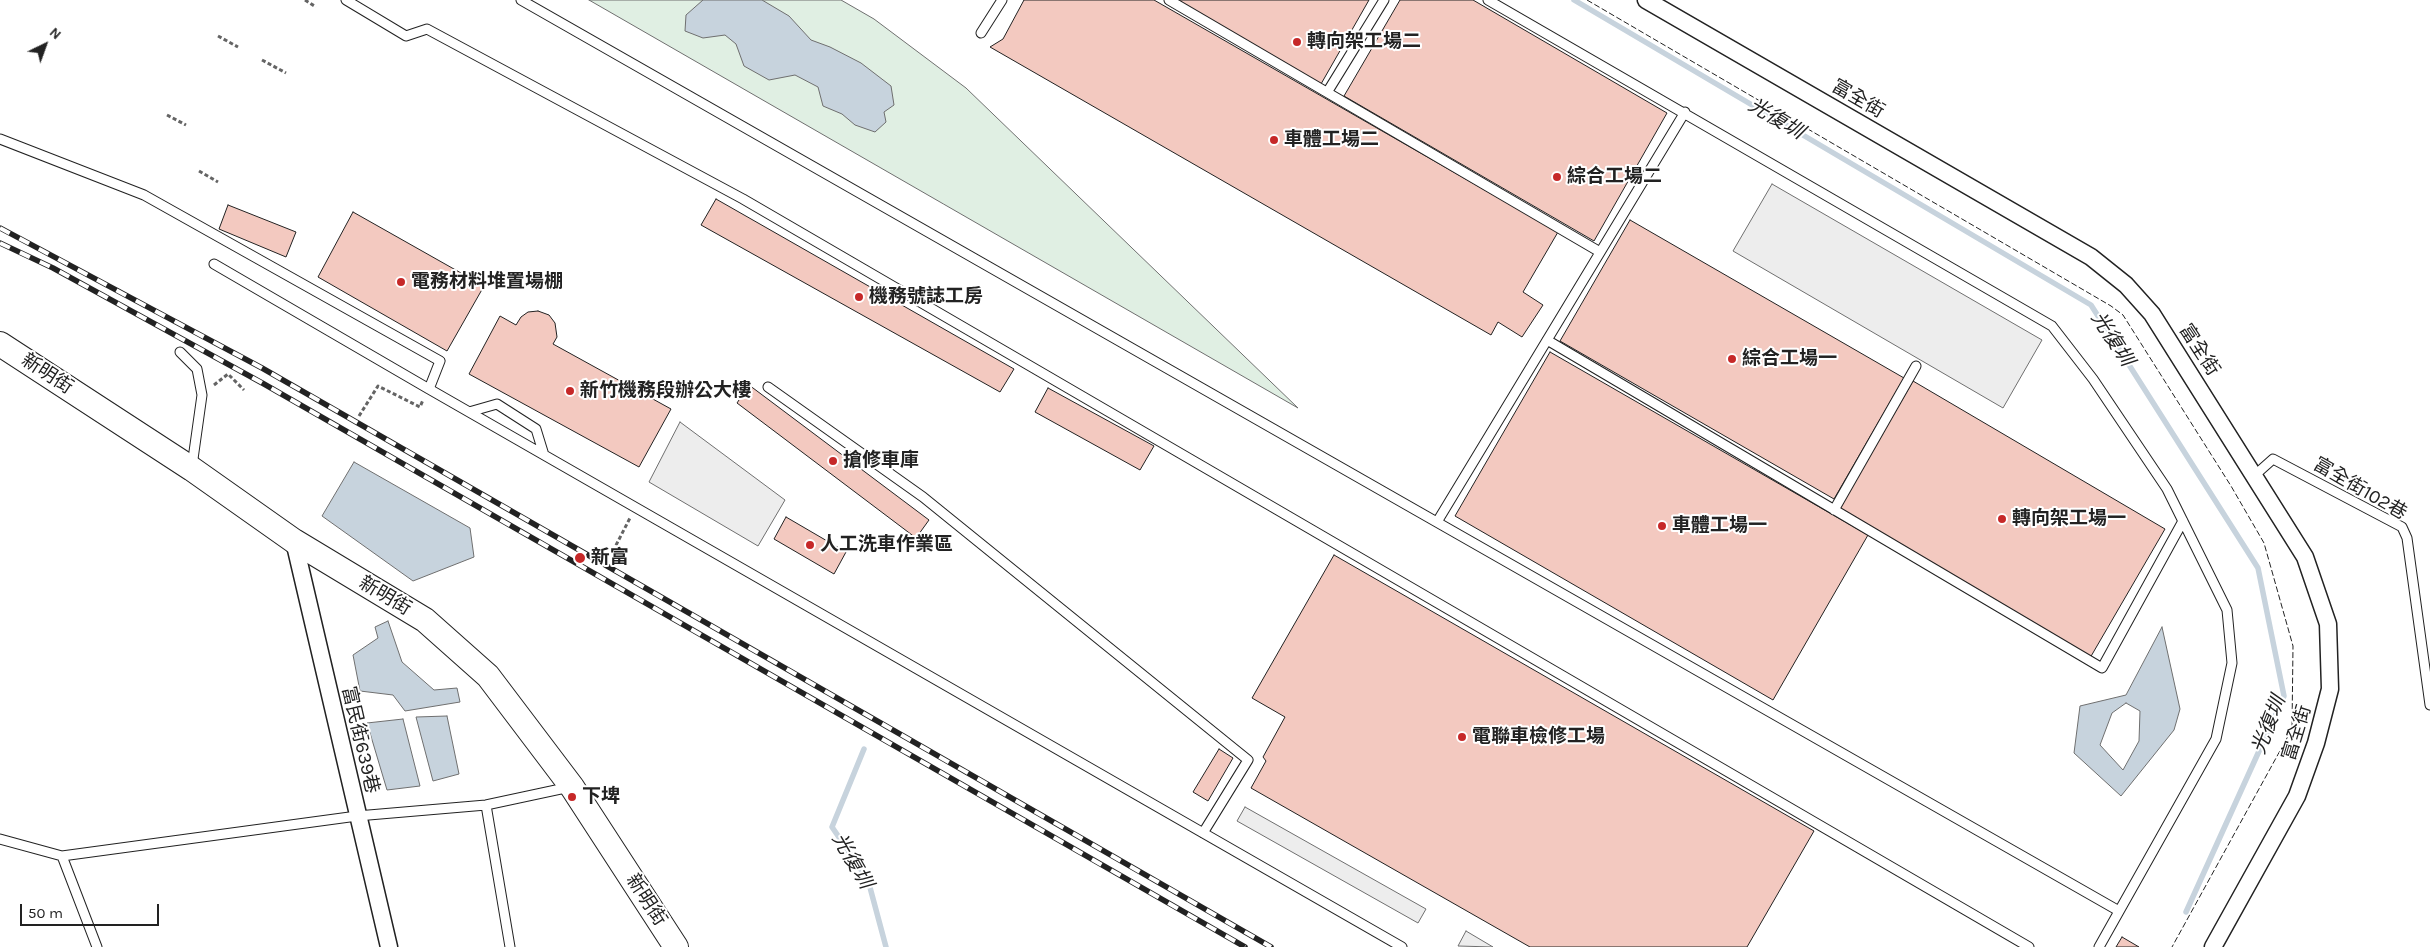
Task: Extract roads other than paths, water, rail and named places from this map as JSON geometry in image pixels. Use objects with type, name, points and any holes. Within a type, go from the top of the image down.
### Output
[{"type":"street","name":"富全街","points":[[1646,0],[2091,257],[2126,285],[2152,314],[2306,557],[2328,624],[2330,689],[2316,743],[2297,796],[2213,947]]},
{"type":"street","name":"新明街","points":[[0,344],[192,469],[294,542],[425,620],[474,663],[488,676],[572,786],[676,947]]},
{"type":"street","name":"富民街639巷","points":[[294,542],[389,947]]},
{"type":"lane","points":[[346,0],[406,36],[427,29],[742,199],[2029,947]]},
{"type":"lane","points":[[521,0],[2119,911]]},
{"type":"lane","points":[[981,33],[1002,0]]},
{"type":"lane","points":[[1169,0],[1328,91],[1600,252]]},
{"type":"lane","points":[[1328,91],[1384,0]]},
{"type":"lane","points":[[1488,0],[1685,112],[2052,326],[2093,380],[2162,482],[2228,610],[2232,663],[2216,739],[2099,947]]},
{"type":"lane","points":[[1436,522],[1685,112]]},
{"type":"lane","points":[[0,139],[144,196],[440,361],[429,389]]},
{"type":"lane","points":[[214,264],[1402,947]]},
{"type":"lane","points":[[1547,340],[2102,668],[2182,521]]},
{"type":"lane","points":[[180,352],[197,369],[202,395],[192,469]]},
{"type":"lane","points":[[1834,510],[1916,366]]},
{"type":"lane","points":[[768,387],[923,497],[1248,760],[1203,833]]},
{"type":"lane","points":[[469,412],[496,404],[536,429],[544,455]]},
{"type":"lane","name":"富全街102巷","points":[[2255,475],[2273,459],[2402,527],[2408,538],[2430,705]]},
{"type":"lane","points":[[0,840],[62,856],[357,816],[486,805],[572,786]]},
{"type":"lane","points":[[486,805],[510,947]]},
{"type":"lane","points":[[62,856],[97,947]]},
{"type":"waterway","name":"光復圳","points":[[1574,0],[2091,305],[2258,568],[2284,696],[2186,912]]},
{"type":"waterway","name":"光復圳","points":[[864,749],[832,827],[868,880],[886,947]]},
{"type":"railway","points":[[0,228],[262,368],[1271,947]]},
{"type":"railway","points":[[0,243],[53,268],[264,384],[1245,947]]},
{"type":"place","name":"轉向架工場二","points":[[1297,42]]},
{"type":"place","name":"車體工場二","points":[[1274,140]]},
{"type":"place","name":"綜合工場二","points":[[1557,177]]},
{"type":"place","name":"電務材料堆置場棚","points":[[401,282]]},
{"type":"place","name":"機務號誌工房","points":[[859,297]]},
{"type":"place","name":"綜合工場一","points":[[1732,359]]},
{"type":"place","name":"新竹機務段辦公大樓","points":[[570,391]]},
{"type":"place","name":"搶修車庫","points":[[833,461]]},
{"type":"place","name":"轉向架工場一","points":[[2002,519]]},
{"type":"place","name":"車體工場一","points":[[1662,526]]},
{"type":"place","name":"人工洗車作業區","points":[[810,545]]},
{"type":"place","name":"新富","points":[[580,558]]},
{"type":"place","name":"電聯車檢修工場","points":[[1462,737]]},
{"type":"place","name":"下埤","points":[[572,797]]}]
